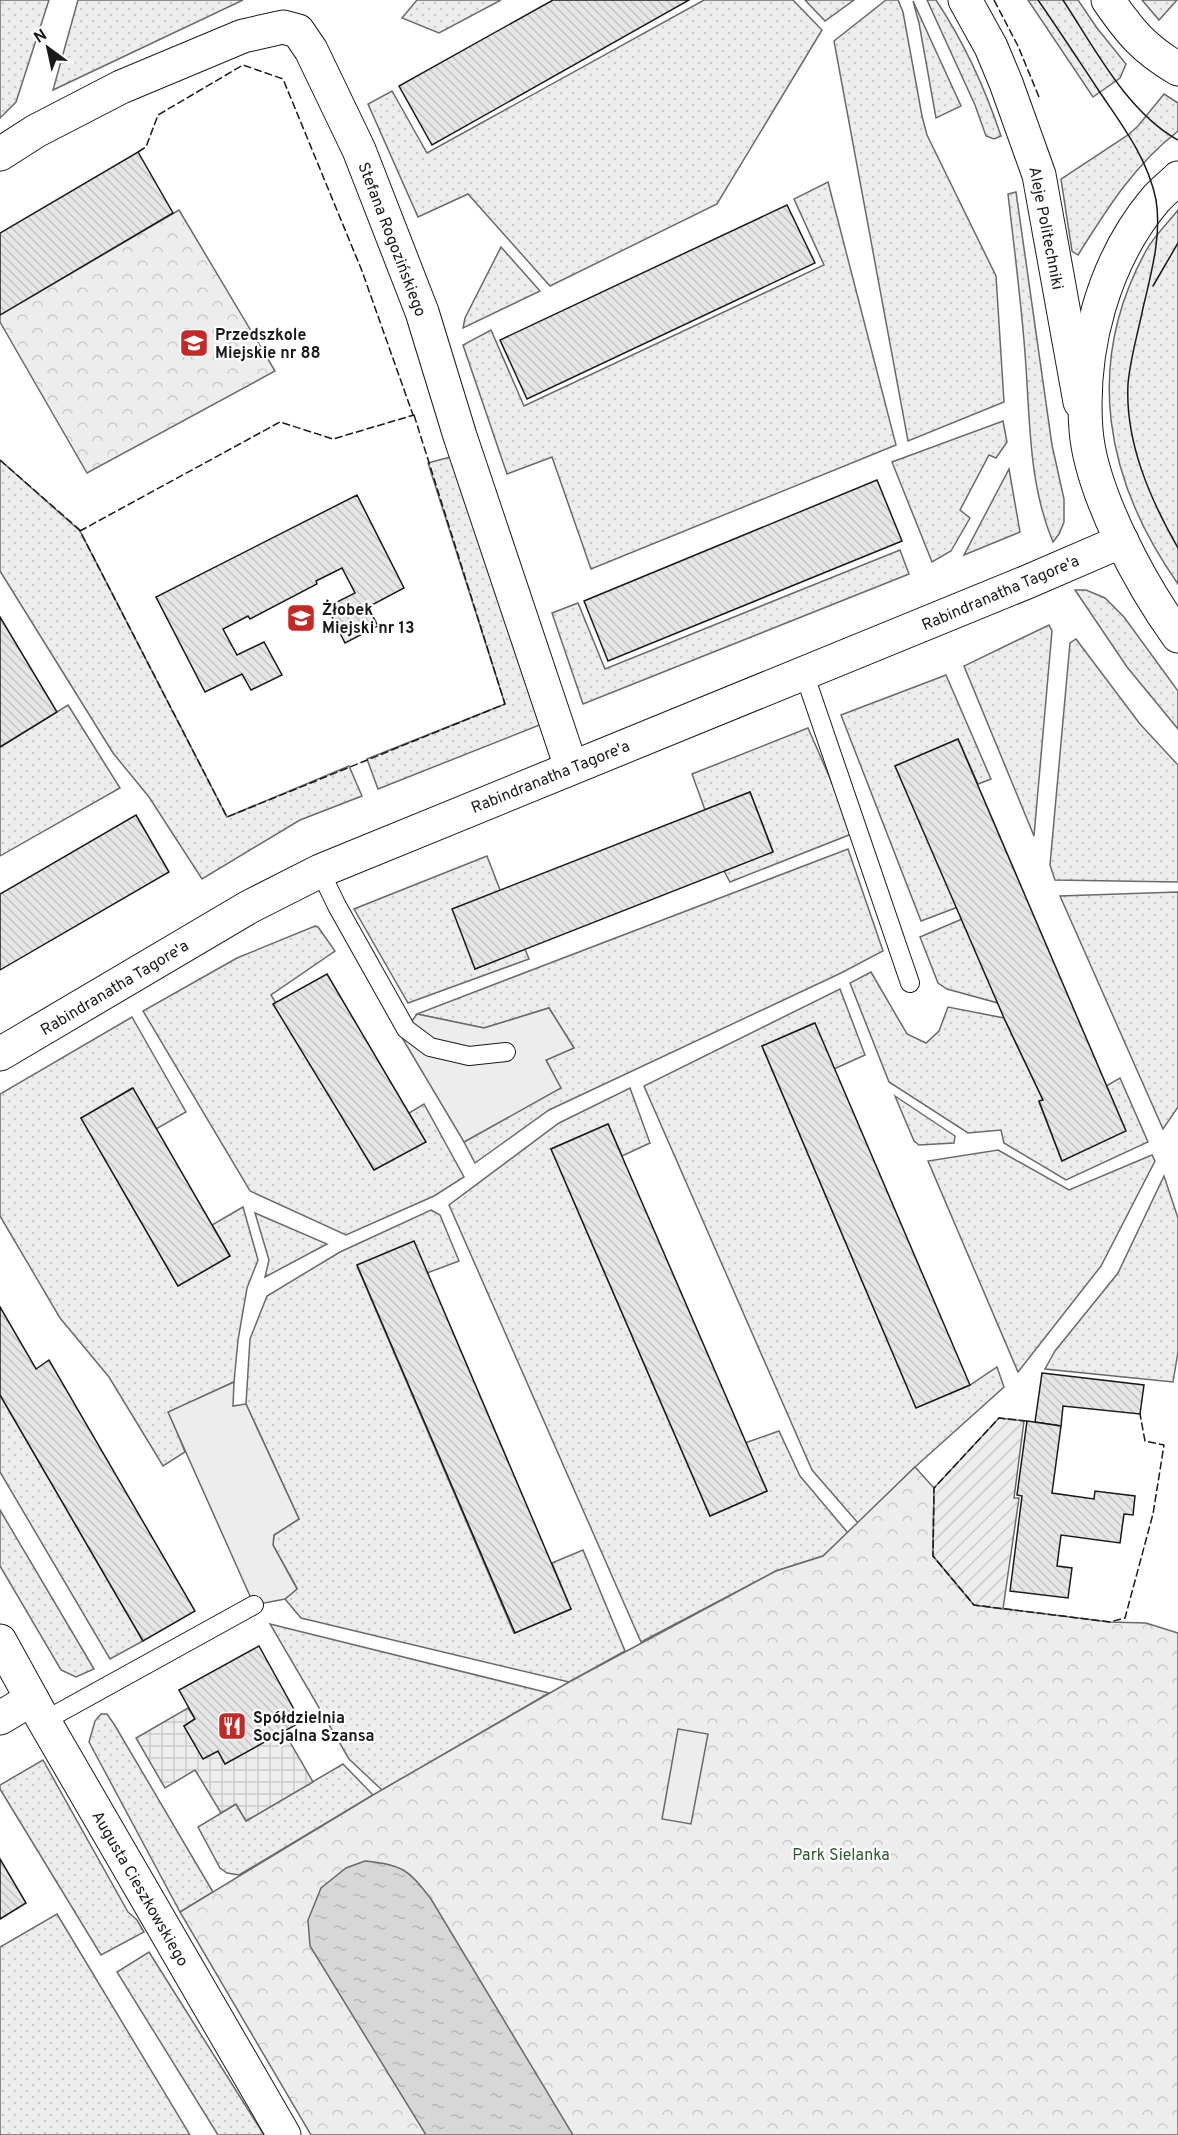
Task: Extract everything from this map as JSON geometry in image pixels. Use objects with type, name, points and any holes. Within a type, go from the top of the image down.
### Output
[{"type":"street","name":"Aleje Politechniki","points":[[965,0],[991,46],[1041,185],[1086,431]]},
{"type":"street","points":[[1108,0],[1126,27],[1142,44],[1178,69]]},
{"type":"street","name":"Stefana Rogozińskiego","points":[[0,154],[36,131],[121,87],[243,36],[283,27],[298,31],[311,50],[359,150],[422,312],[460,436],[571,767]]},
{"type":"street","points":[[1178,178],[1156,200],[1135,228],[1113,267],[1099,307],[1089,350],[1086,392],[1086,431],[1094,470],[1122,541],[1146,586],[1178,636]]},
{"type":"street","name":"Rabindranatha Tagore'a","points":[[0,1054],[249,907],[320,871],[1122,541]]},
{"type":"street","name":"Augusta Cieszkowskiego","points":[[0,1641],[284,2135]]},
{"type":"street","points":[[0,1718],[38,1710]]},
{"type":"lane","points":[[804,673],[910,982]]},
{"type":"lane","points":[[320,871],[337,906],[406,1029],[430,1047],[469,1056],[506,1052]]},
{"type":"lane","points":[[38,1710],[254,1605]]},
{"type":"green space","points":[[0,0],[49,0],[16,102],[0,118]]},
{"type":"green space","points":[[78,0],[243,0],[53,90]]},
{"type":"green space","points":[[417,0],[501,0],[439,33],[402,18]]},
{"type":"green space","points":[[704,0],[793,0],[822,30],[717,204],[550,286],[468,194],[418,217],[368,104],[392,91],[427,153]]},
{"type":"green space","points":[[805,0],[854,0],[825,21]]},
{"type":"green space","points":[[886,0],[898,0],[903,12],[927,135],[996,276],[1004,402],[908,441],[834,41]]},
{"type":"green space","points":[[927,0],[936,0],[956,32],[981,83],[1001,136],[994,139],[986,136],[975,105]]},
{"type":"green space","points":[[1028,0],[1078,0],[1126,64],[1120,78],[1093,97]]},
{"type":"green space","points":[[1142,0],[1177,0],[1159,20]]},
{"type":"green space","points":[[913,1],[961,106],[936,118],[919,23]]},
{"type":"green space","points":[[1164,94],[1178,103],[1178,131],[1148,158],[1122,188],[1078,255],[1072,251],[1061,179],[1128,135]]},
{"type":"green space","points":[[828,182],[896,445],[591,569],[552,457],[507,474],[463,345],[491,330],[524,406],[824,265],[794,199]]},
{"type":"green space","points":[[1016,192],[1052,445],[1064,499],[1064,522],[1053,542],[1045,520],[1034,473],[1023,333],[1008,194]]},
{"type":"green space","points":[[179,210],[275,371],[87,473],[0,322],[0,315]]},
{"type":"green space","points":[[1178,210],[1178,584],[1153,544],[1133,504],[1119,463],[1111,421],[1109,378],[1115,335],[1127,292],[1147,249]]},
{"type":"green space","points":[[501,247],[540,291],[463,328],[465,318]]},
{"type":"green space","points":[[1003,421],[1007,442],[996,458],[989,455],[960,510],[970,518],[951,551],[932,562],[892,462]]},
{"type":"green space","points":[[454,456],[542,724],[378,789],[367,759],[505,704],[428,463]]},
{"type":"green space","points":[[0,460],[80,531],[227,817],[349,766],[362,796],[300,820],[202,879],[149,797],[113,753],[0,571]]},
{"type":"green space","points":[[1009,469],[1020,532],[964,555]]},
{"type":"green space","points":[[900,550],[909,574],[583,704],[552,613],[578,603],[605,669]]},
{"type":"green space","points":[[1075,590],[1086,590],[1105,598],[1124,617],[1178,691],[1178,729],[1127,667]]},
{"type":"green space","points":[[1049,625],[1052,631],[1034,836],[964,666]]},
{"type":"green space","points":[[1076,639],[1140,724],[1178,765],[1178,882],[1055,880],[1050,865],[1070,643]]},
{"type":"green space","points":[[946,675],[991,779],[978,784],[958,739],[895,766],[958,907],[921,921],[841,715]]},
{"type":"green space","points":[[68,705],[120,788],[0,856],[0,747]]},
{"type":"green space","points":[[808,728],[854,833],[730,882],[724,871],[773,851],[750,792],[705,810],[692,774]]},
{"type":"green space","points":[[848,849],[883,951],[841,973],[549,1110],[475,1163],[464,1142],[560,1088],[546,1060],[574,1048],[549,1008],[484,1028],[417,1014]]},
{"type":"green space","points":[[487,856],[500,890],[475,969],[525,949],[529,959],[408,1003],[354,909]]},
{"type":"green space","points":[[1178,892],[1178,1107],[1163,1129],[1060,896]]},
{"type":"green space","points":[[962,919],[998,1003],[947,989],[938,983],[920,937]]},
{"type":"green space","points":[[315,926],[335,951],[271,995],[374,1170],[425,1142],[409,1113],[424,1104],[464,1177],[434,1196],[346,1235],[250,1191],[143,1011],[237,958]]},
{"type":"green space","points":[[871,972],[907,1034],[926,1043],[939,1031],[948,1007],[1004,1018],[1043,1100],[1039,1102],[1062,1161],[1106,1086],[1120,1078],[1148,1142],[1066,1180],[1004,1143],[1001,1130],[968,1133],[889,1082],[850,983]]},
{"type":"green space","points":[[840,989],[865,1055],[834,1069],[814,1023],[762,1046],[916,1407],[970,1385],[997,1367],[1004,1387],[915,1467],[858,1523],[812,1470],[644,1086]]},
{"type":"green space","points":[[132,1017],[186,1112],[156,1129],[132,1088],[81,1118],[178,1286],[230,1256],[212,1225],[243,1207],[258,1260],[247,1288],[234,1382],[169,1412],[185,1452],[163,1466],[109,1377],[60,1318],[0,1216],[0,1094]]},
{"type":"green space","points":[[630,1088],[650,1143],[622,1156],[608,1124],[551,1149],[710,1516],[767,1491],[745,1443],[779,1431],[800,1476],[848,1533],[823,1556],[776,1571],[641,1642],[449,1205],[559,1123]]},
{"type":"green space","points":[[895,1096],[955,1136],[954,1143],[919,1145],[914,1141]]},
{"type":"green space","points":[[998,1150],[1069,1190],[1152,1155],[1155,1161],[1101,1266],[1018,1372],[928,1161]]},
{"type":"green space","points":[[1164,1176],[1178,1218],[1178,1352],[1173,1382],[1045,1369],[1055,1351],[1118,1273]]},
{"type":"green space","points":[[431,1210],[440,1215],[459,1261],[427,1273],[357,1266],[514,1633],[571,1609],[552,1563],[583,1550],[625,1651],[569,1682],[301,1618],[285,1599],[297,1588],[273,1545],[274,1535],[299,1519],[246,1404],[250,1339],[267,1296],[340,1252]]},
{"type":"green space","points":[[255,1213],[327,1244],[265,1277],[269,1260]]},
{"type":"green space","points":[[0,1395],[143,1641],[110,1659],[0,1472]]},
{"type":"green space","points":[[999,1418],[1024,1421],[1014,1498],[1019,1498],[1003,1609],[974,1605],[933,1556],[934,1488]]},
{"type":"green space","name":"Park Sielanka","points":[[915,1467],[934,1488],[933,1556],[974,1605],[1110,1622],[1146,1623],[1178,1633],[1178,2135],[311,2135],[180,1912],[373,1795],[569,1682],[776,1571],[823,1556]]},
{"type":"green space","points":[[0,1510],[94,1669],[76,1677],[61,1670],[0,1566]]},
{"type":"green space","points":[[270,1624],[549,1693],[382,1790],[349,1759]]},
{"type":"green space","points":[[101,1714],[107,1714],[114,1724],[213,1892],[180,1912],[89,1742],[95,1721]]},
{"type":"green space","points":[[43,1760],[128,1912],[137,1920],[144,1932],[101,1955],[0,1789],[0,1785]]},
{"type":"green space","points":[[343,1764],[373,1795],[239,1875],[227,1873],[220,1868],[198,1827],[236,1804],[246,1821]]},
{"type":"green space","points":[[57,1914],[190,2135],[0,2135],[0,1947]]},
{"type":"green space","points":[[149,1952],[264,2135],[218,2135],[117,1972]]},
{"type":"shaded area","points":[[549,1008],[574,1048],[546,1060],[561,1088],[464,1142],[401,1036],[417,1014],[484,1028]]},
{"type":"shaded area","points":[[234,1382],[233,1406],[246,1404],[299,1519],[274,1535],[273,1545],[297,1589],[285,1599],[254,1605],[168,1412]]},
{"type":"shaded area","points":[[188,1708],[195,1719],[184,1726],[203,1758],[218,1751],[225,1764],[283,1730],[313,1782],[246,1821],[236,1804],[221,1813],[195,1770],[165,1788],[136,1738]]},
{"type":"shaded area","points":[[678,1729],[708,1734],[691,1824],[662,1819]]},
{"type":"water","points":[[365,1861],[388,1864],[404,1870],[431,1899],[573,2135],[426,2135],[310,1946],[308,1920],[321,1888],[346,1868]]},
{"type":"building","points":[[553,0],[689,0],[432,145],[399,86]]},
{"type":"building","points":[[138,152],[173,213],[0,315],[0,233]]},
{"type":"building","points":[[787,205],[815,263],[527,399],[500,340]]},
{"type":"building","points":[[877,480],[902,541],[608,661],[584,601]]},
{"type":"building","points":[[357,495],[404,588],[368,607],[378,626],[345,643],[327,607],[355,593],[342,568],[316,581],[317,584],[250,619],[248,616],[223,629],[237,655],[264,642],[282,675],[251,690],[242,674],[205,692],[156,597]]},
{"type":"building","points":[[0,617],[57,712],[0,747]]},
{"type":"building","points":[[958,739],[1126,1131],[1062,1161],[1039,1101],[1043,1100],[1004,1018],[895,766]]},
{"type":"building","points":[[750,792],[773,852],[475,969],[452,909]]},
{"type":"building","points":[[136,815],[169,872],[0,970],[0,894]]},
{"type":"building","points":[[327,974],[426,1142],[374,1170],[273,1004]]},
{"type":"building","points":[[815,1023],[970,1385],[916,1408],[762,1046]]},
{"type":"building","points":[[133,1088],[230,1256],[178,1286],[81,1118]]},
{"type":"building","points":[[608,1124],[767,1491],[710,1516],[551,1149]]},
{"type":"building","points":[[414,1241],[571,1609],[515,1633],[357,1265]]},
{"type":"building","points":[[0,1307],[36,1369],[49,1360],[195,1611],[143,1641],[0,1395]]},
{"type":"building","points":[[1042,1373],[1144,1385],[1140,1414],[1063,1406],[1061,1426],[1035,1422]]},
{"type":"building","points":[[1027,1421],[1061,1426],[1052,1493],[1094,1499],[1095,1491],[1135,1496],[1133,1515],[1124,1514],[1120,1543],[1061,1535],[1057,1566],[1072,1568],[1068,1598],[1010,1591],[1022,1496],[1017,1495]]},
{"type":"building","points":[[259,1646],[301,1722],[225,1764],[218,1751],[203,1759],[184,1726],[195,1719],[179,1690]]},
{"type":"building","points":[[0,1859],[26,1903],[0,1919]]},
{"type":"tram line","points":[[1038,0],[1141,156],[1156,200],[1157,241],[1130,365],[1128,406],[1141,469],[1158,510],[1178,548]]},
{"type":"tram line","points":[[1063,0],[1127,96],[1160,128],[1178,140]]},
{"type":"tram line","points":[[1153,286],[1178,243]]},
{"type":"fence","points":[[994,0],[1018,46],[1039,97]]},
{"type":"fence","points":[[138,152],[146,147],[158,115],[243,65],[283,79],[362,271],[413,415]]},
{"type":"fence","points":[[414,415],[505,704],[227,817],[80,531],[280,422],[333,439],[414,415]]},
{"type":"fence","points":[[0,460],[81,531]]},
{"type":"fence","points":[[1027,1421],[999,1418],[934,1488],[933,1556],[974,1605],[1110,1622],[1125,1618],[1153,1514],[1164,1445],[1145,1441],[1140,1414]]},
{"type":"place","name":"Przedszkole Miejskie nr 88","points":[[194,343]]},
{"type":"place","name":"Żłobek Miejski nr 13","points":[[301,618]]},
{"type":"place","name":"Spółdzielnia Socjalna Szansa","points":[[232,1726]]}]
